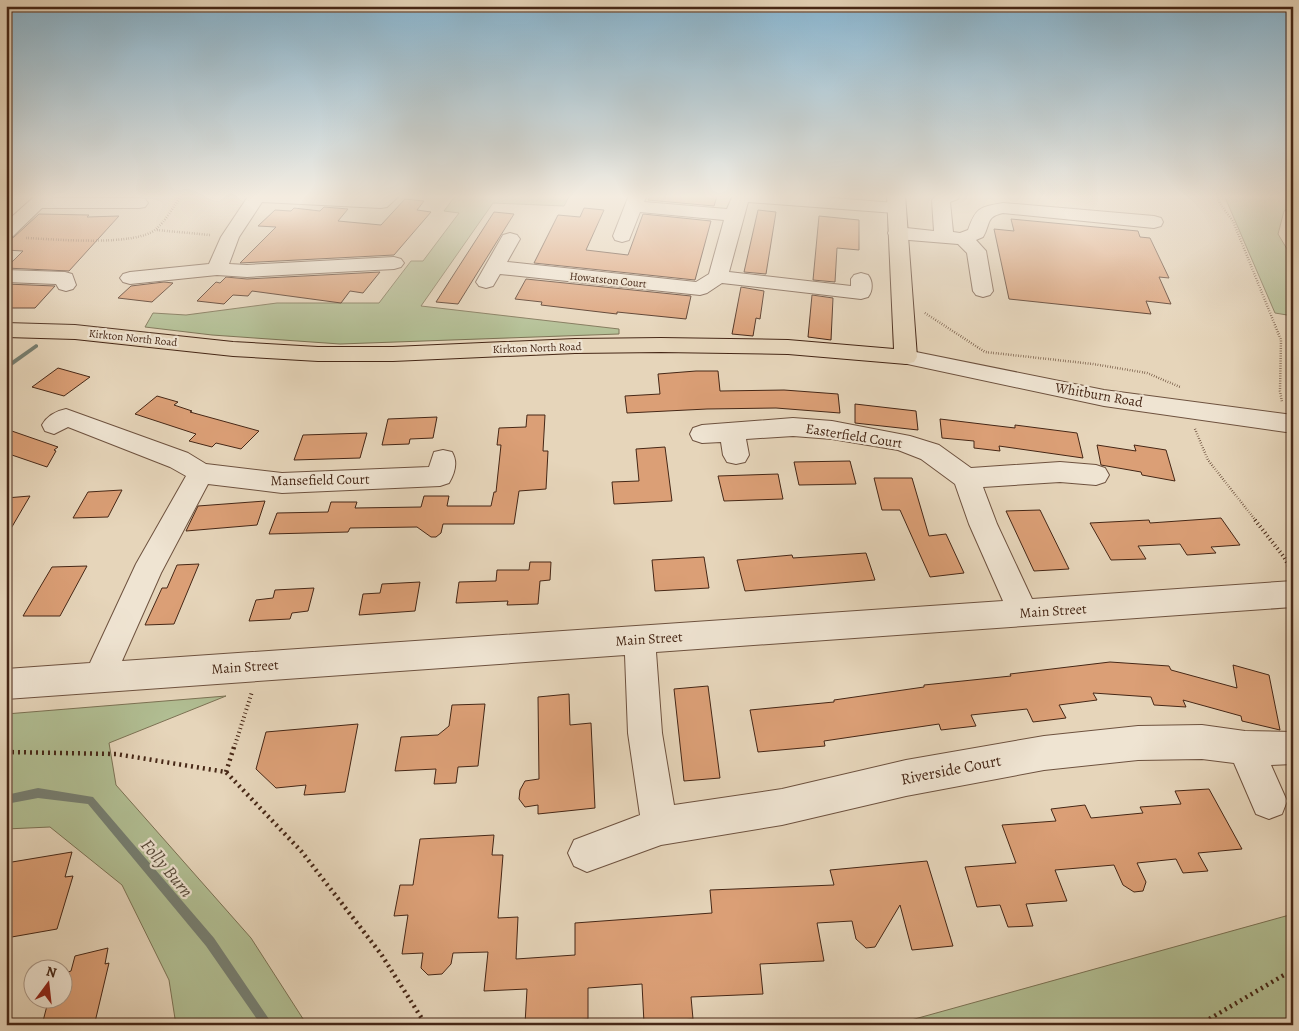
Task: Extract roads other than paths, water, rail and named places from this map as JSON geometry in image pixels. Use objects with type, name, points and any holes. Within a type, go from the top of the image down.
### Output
[{"type":"main road","points":[[898,243],[906,357]]},
{"type":"main road","name":"Kirkton North Road","points":[[6,330],[75,332],[233,349],[318,354],[393,354],[575,346],[660,345],[788,347],[906,357]]},
{"type":"street","points":[[217,269],[228,243]]},
{"type":"street","name":"Howatston Court","points":[[508,243],[490,275],[700,289],[718,277]]},
{"type":"street","points":[[727,243],[718,277],[861,294]]},
{"type":"street","points":[[963,243],[976,251],[984,290]]},
{"type":"street","points":[[130,278],[217,269],[275,270],[364,258],[394,263]]},
{"type":"street","points":[[6,276],[65,278],[66,285]]},
{"type":"street","name":"Whitburn Road","points":[[906,357],[1104,398],[1288,414]]},
{"type":"street","name":"Mansefield Court","points":[[68,415],[179,460],[201,473],[282,483],[447,470]]},
{"type":"street","name":"Easterfield Court","points":[[702,434],[734,444],[748,430],[793,428],[871,436],[930,452],[966,478]]},
{"type":"street","points":[[100,677],[113,643],[149,566],[201,473]]},
{"type":"street","points":[[1023,613],[983,524],[966,478],[1065,481],[1096,475]]},
{"type":"street","name":"Main Street","points":[[6,684],[1293,594]]},
{"type":"street","points":[[640,640],[642,698],[651,790],[661,826]]},
{"type":"street","name":"Riverside Court","points":[[587,853],[661,826],[782,807],[906,778],[1044,752],[1138,743],[1202,742],[1245,748],[1291,748]]},
{"type":"street","points":[[1245,748],[1269,801]]},
{"type":"waterway","name":"Folly Burn","points":[[6,368],[36,346]]},
{"type":"waterway","name":"Folly Burn","points":[[6,800],[38,793],[90,800],[210,942],[268,1025]]}]
